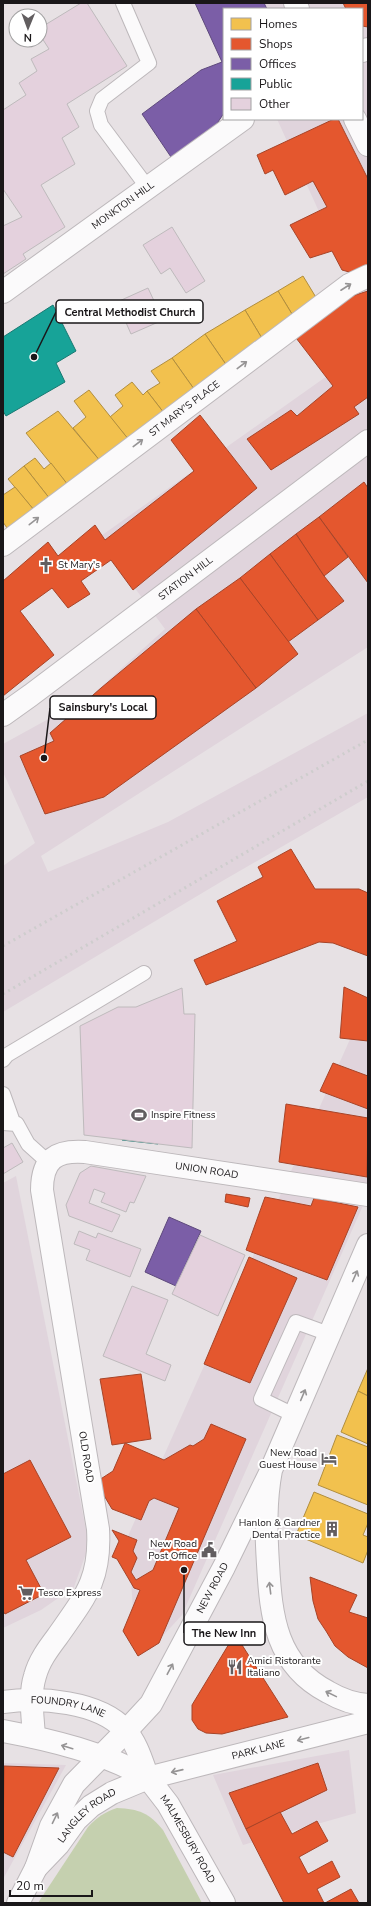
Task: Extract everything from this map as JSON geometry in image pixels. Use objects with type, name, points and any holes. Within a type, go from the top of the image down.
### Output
[{"type":"street","name":"MONKTON HILL","points":[[3,292],[242,120]]},
{"type":"street","points":[[356,120],[368,145]]},
{"type":"street","name":"ST MARY'S PLACE","points":[[3,545],[342,290],[368,276]]},
{"type":"street","name":"STATION HILL","points":[[3,715],[38,691],[368,440]]},
{"type":"street","name":"UNION ROAD","points":[[48,1162],[60,1153],[70,1151],[85,1152],[368,1195]]},
{"type":"street","name":"OLD ROAD","points":[[34,1737],[32,1700],[34,1677],[40,1661],[91,1585],[97,1566],[99,1548],[98,1529],[42,1190],[42,1176],[48,1162]]},
{"type":"street","name":"NEW ROAD","points":[[100,1757],[147,1709],[154,1699],[224,1567],[271,1470],[368,1245]]},
{"type":"street","name":"NEW ROAD","points":[[271,1470],[265,1530],[272,1606],[278,1634],[289,1658],[303,1676],[315,1685],[344,1700],[368,1705]]},
{"type":"street","name":"FOUNDRY LANE","points":[[3,1702],[32,1700],[66,1703],[104,1714],[126,1731]]},
{"type":"street","name":"PARK LANE","points":[[148,1778],[368,1722]]},
{"type":"street","points":[[3,1731],[34,1737],[131,1767],[148,1778]]},
{"type":"street","points":[[126,1731],[140,1756],[148,1778]]},
{"type":"street","name":"LANGLEY ROAD","points":[[18,1903],[36,1868],[51,1826],[62,1804],[74,1784],[100,1757]]},
{"type":"street","name":"LANGLEY ROAD","points":[[36,1868],[58,1845],[76,1820],[90,1806],[112,1793],[148,1778]]},
{"type":"street","name":"MALMESBURY ROAD","points":[[148,1778],[168,1804],[224,1903]]},
{"type":"lane","points":[[123,3],[149,63],[102,99],[97,111],[101,125],[148,188]]},
{"type":"lane","points":[[3,1060],[7,1055],[144,972]]},
{"type":"lane","points":[[3,1094],[8,1123],[20,1128],[31,1148],[48,1162]]},
{"type":"lane","points":[[294,1415],[261,1399],[296,1322],[329,1334]]},
{"type":"shaded area","points":[[224,3],[368,3],[368,320],[277,120],[363,120],[363,8],[226,8]]},
{"type":"shaded area","points":[[368,347],[368,647],[41,856],[48,872],[168,822],[368,713],[368,797],[224,880],[3,1012],[3,866],[35,843],[3,772],[3,744],[92,695],[165,629],[98,538]]},
{"type":"shaded area","points":[[368,999],[368,1194],[182,1615],[149,1651],[133,1610],[128,1536]]},
{"type":"shaded area","points":[[16,1176],[89,1545],[74,1587],[41,1610],[3,1628],[3,1183]]},
{"type":"shaded area","points":[[349,1750],[356,1813],[243,1845],[213,1775]]},
{"type":"shaded area","points":[[3,1763],[66,1765],[3,1879]]},
{"type":"green space","points":[[117,1808],[138,1811],[148,1816],[158,1824],[163,1830],[202,1903],[38,1903],[88,1827],[101,1815]]},
{"type":"building: Homes","points":[[303,276],[320,304],[295,319],[278,291]]},
{"type":"building: Homes","points":[[278,291],[295,319],[263,340],[245,310]]},
{"type":"building: Homes","points":[[245,310],[263,340],[227,366],[205,334]]},
{"type":"building: Homes","points":[[205,334],[227,366],[194,389],[172,358]]},
{"type":"building: Homes","points":[[172,358],[194,389],[164,413],[147,391],[160,383],[151,371]]},
{"type":"building: Homes","points":[[132,382],[143,395],[147,391],[164,413],[129,440],[110,417],[123,406],[115,395]]},
{"type":"building: Homes","points":[[89,390],[129,440],[101,462],[73,428],[86,417],[74,401]]},
{"type":"building: Homes","points":[[58,411],[101,462],[68,485],[26,433]]},
{"type":"building: Homes","points":[[35,458],[44,469],[51,463],[68,485],[50,499],[24,466]]},
{"type":"building: Homes","points":[[24,466],[50,499],[34,510],[8,479]]},
{"type":"building: Homes","points":[[15,487],[34,510],[9,531],[3,522],[3,495]]},
{"type":"building: Homes","points":[[368,1368],[368,1396],[358,1391]]},
{"type":"building: Homes","points":[[358,1391],[368,1396],[368,1444],[341,1432]]},
{"type":"building: Homes","points":[[337,1435],[368,1447],[368,1505],[318,1485]]},
{"type":"building: Homes","name":"Hanlon & Gardner Dental Practice","points":[[314,1492],[368,1514],[368,1523],[363,1535],[368,1537],[368,1550],[363,1563],[296,1535]]},
{"type":"building: Shops","points":[[343,3],[368,3],[368,27],[363,26],[363,8],[346,8]]},
{"type":"building: Shops","points":[[332,120],[338,120],[368,179],[368,271],[360,275],[342,270],[332,251],[310,258],[290,225],[327,207],[313,181],[285,195],[273,170],[265,174],[257,155]]},
{"type":"building: Shops","points":[[368,291],[368,397],[354,407],[359,414],[271,470],[247,439],[291,410],[297,416],[333,386],[293,334],[349,297]]},
{"type":"building: Shops","points":[[200,415],[257,488],[133,590],[111,560],[81,581],[90,594],[68,608],[52,588],[20,611],[54,655],[3,696],[3,581],[48,542],[58,556],[95,525],[105,540],[194,471],[171,440]]},
{"type":"building: Shops","points":[[364,482],[368,488],[368,583],[319,517]]},
{"type":"building: Shops","points":[[319,517],[348,557],[324,576],[296,534]]},
{"type":"building: Shops","points":[[296,534],[324,576],[344,601],[318,620],[270,554]]},
{"type":"building: Shops","points":[[270,554],[318,620],[288,642],[240,578]]},
{"type":"building: Shops","points":[[240,578],[298,654],[256,688],[196,609]]},
{"type":"building: Shops","points":[[196,609],[256,688],[104,797],[45,814],[20,756],[54,741],[50,733],[101,688]]},
{"type":"building: Shops","points":[[291,849],[315,889],[359,889],[368,893],[368,956],[333,943],[319,942],[206,985],[194,960],[237,941],[217,901],[263,877],[258,867]]},
{"type":"building: Shops","points":[[344,987],[368,998],[368,1041],[340,1038]]},
{"type":"building: Shops","points":[[333,1063],[368,1076],[368,1109],[320,1091]]},
{"type":"building: Shops","points":[[286,1104],[368,1118],[367,1177],[279,1162]]},
{"type":"building: Shops","points":[[226,1194],[250,1198],[248,1207],[225,1202]]},
{"type":"building: Shops","points":[[265,1197],[311,1206],[314,1198],[358,1207],[327,1280],[246,1250]]},
{"type":"building: Shops","points":[[249,1257],[297,1278],[250,1383],[204,1364]]},
{"type":"building: Shops","points":[[141,1374],[151,1439],[112,1445],[100,1379]]},
{"type":"building: Shops","points":[[211,1424],[246,1439],[159,1643],[138,1656],[123,1631],[140,1590],[134,1588],[117,1559],[112,1557],[119,1541],[112,1530],[137,1540],[133,1551],[137,1558],[131,1572],[136,1580],[153,1570],[179,1508],[154,1498],[149,1501],[141,1520],[112,1509],[96,1482],[113,1471],[125,1443],[164,1460],[204,1439]]},
{"type":"building: Shops","points":[[30,1460],[71,1537],[26,1560],[44,1594],[5,1614],[3,1611],[3,1474]]},
{"type":"building: Shops","points":[[310,1577],[357,1595],[349,1612],[368,1618],[368,1668],[348,1657],[335,1646],[318,1619],[313,1601]]},
{"type":"building: Shops","name":"Amici Ristorante Italiano","points":[[235,1634],[288,1717],[222,1734],[206,1733],[198,1729],[192,1720],[192,1705]]},
{"type":"building: Shops","points":[[318,1763],[327,1790],[246,1829],[229,1793]]},
{"type":"building: Shops","points":[[4,1766],[59,1768],[13,1857],[3,1852]]},
{"type":"building: Shops","points":[[280,1812],[292,1834],[317,1821],[328,1841],[299,1857],[308,1874],[332,1861],[340,1877],[317,1889],[324,1903],[284,1903],[246,1829]]},
{"type":"building: Shops","points":[[351,1889],[359,1903],[325,1903]]},
{"type":"building: Offices","points":[[195,3],[264,3],[266,8],[223,8],[223,114],[216,125],[197,140],[171,157],[142,114],[201,70],[222,62]]},
{"type":"building: Offices","points":[[169,1217],[201,1231],[176,1286],[145,1272]]},
{"type":"building: Public","points":[[53,305],[76,351],[56,363],[65,382],[6,416],[3,411],[3,337]]},
{"type":"building: Public","name":"Inspire Fitness","points":[[156,1089],[158,1144],[122,1140],[119,1090]]},
{"type":"building: Other","points":[[81,3],[87,3],[127,66],[67,104],[79,127],[62,138],[75,164],[41,185],[65,227],[23,254],[26,259],[3,274],[3,226],[22,217],[3,189],[3,110],[26,95],[19,83],[37,71],[31,59],[49,49],[48,23]]},
{"type":"building: Other","points":[[172,227],[205,281],[186,293],[170,268],[161,274],[143,245]]},
{"type":"building: Other","points":[[148,288],[163,320],[131,334],[117,302]]},
{"type":"building: Other","points":[[182,988],[184,1014],[195,1014],[192,1148],[84,1135],[80,1026],[118,1007],[136,1007]]},
{"type":"building: Other","points":[[12,1143],[23,1162],[3,1174],[3,1148]]},
{"type":"building: Other","points":[[91,1166],[146,1176],[134,1203],[130,1202],[126,1212],[101,1202],[105,1193],[94,1189],[89,1203],[120,1215],[112,1232],[69,1216],[66,1205],[80,1173]]},
{"type":"building: Other","points":[[79,1231],[96,1238],[98,1233],[141,1249],[130,1277],[86,1260],[90,1250],[74,1244]]},
{"type":"building: Other","points":[[200,1235],[245,1255],[218,1316],[172,1294]]},
{"type":"building: Other","points":[[132,1286],[168,1300],[146,1354],[171,1365],[165,1381],[103,1356]]},
{"type":"railway","points":[[3,946],[368,740]]},
{"type":"railway","points":[[3,994],[368,781]]},
{"type":"place","name":"Central Methodist Church","points":[[34,357]]},
{"type":"place","name":"St Mary's","points":[[46,565]]},
{"type":"place","name":"Sainsbury's Local","points":[[44,758]]},
{"type":"place","name":"Inspire Fitness","points":[[139,1115]]},
{"type":"place","name":"New Road Guest House","points":[[329,1459]]},
{"type":"place","name":"Hanlon & Gardner Dental Practice","points":[[332,1529]]},
{"type":"place","name":"New Road Post Office","points":[[209,1550]]},
{"type":"place","name":"The New Inn","points":[[184,1570]]},
{"type":"place","name":"Tesco Express","points":[[26,1593]]},
{"type":"place","name":"Amici Ristorante Italiano","points":[[235,1667]]}]
